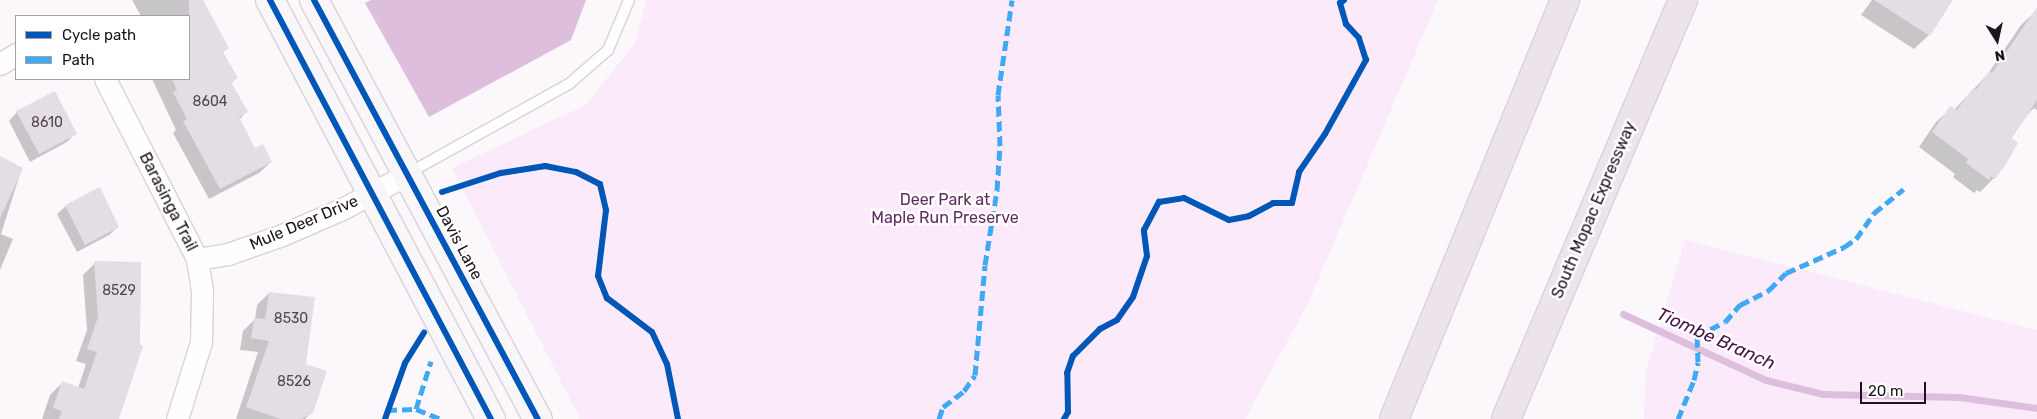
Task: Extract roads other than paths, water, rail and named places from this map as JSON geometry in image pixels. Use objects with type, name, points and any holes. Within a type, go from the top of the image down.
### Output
[{"type":"highway","points":[[1394,419],[1565,0]]},
{"type":"highway","name":"South Mopac Expressway","points":[[1506,419],[1683,0]]},
{"type":"main road","points":[[270,0],[490,419]]},
{"type":"main road","name":"Davis Lane","points":[[314,0],[538,419]]},
{"type":"street","points":[[0,64],[15,55]]},
{"type":"street","name":"Barasinga Trail","points":[[107,80],[198,260],[202,292],[201,342],[177,419]]},
{"type":"street","name":"Mule Deer Drive","points":[[198,260],[228,254],[282,235],[406,174]]},
{"type":"lane","points":[[406,174],[569,84],[608,50],[629,0]]},
{"type":"waterway","name":"Tiombe Branch","points":[[1623,314],[1766,380],[1823,394],[1959,397],[2037,408]]},
{"type":"park label","name":"Deer Park at Maple Run Preserve","points":[[945,209]]}]
